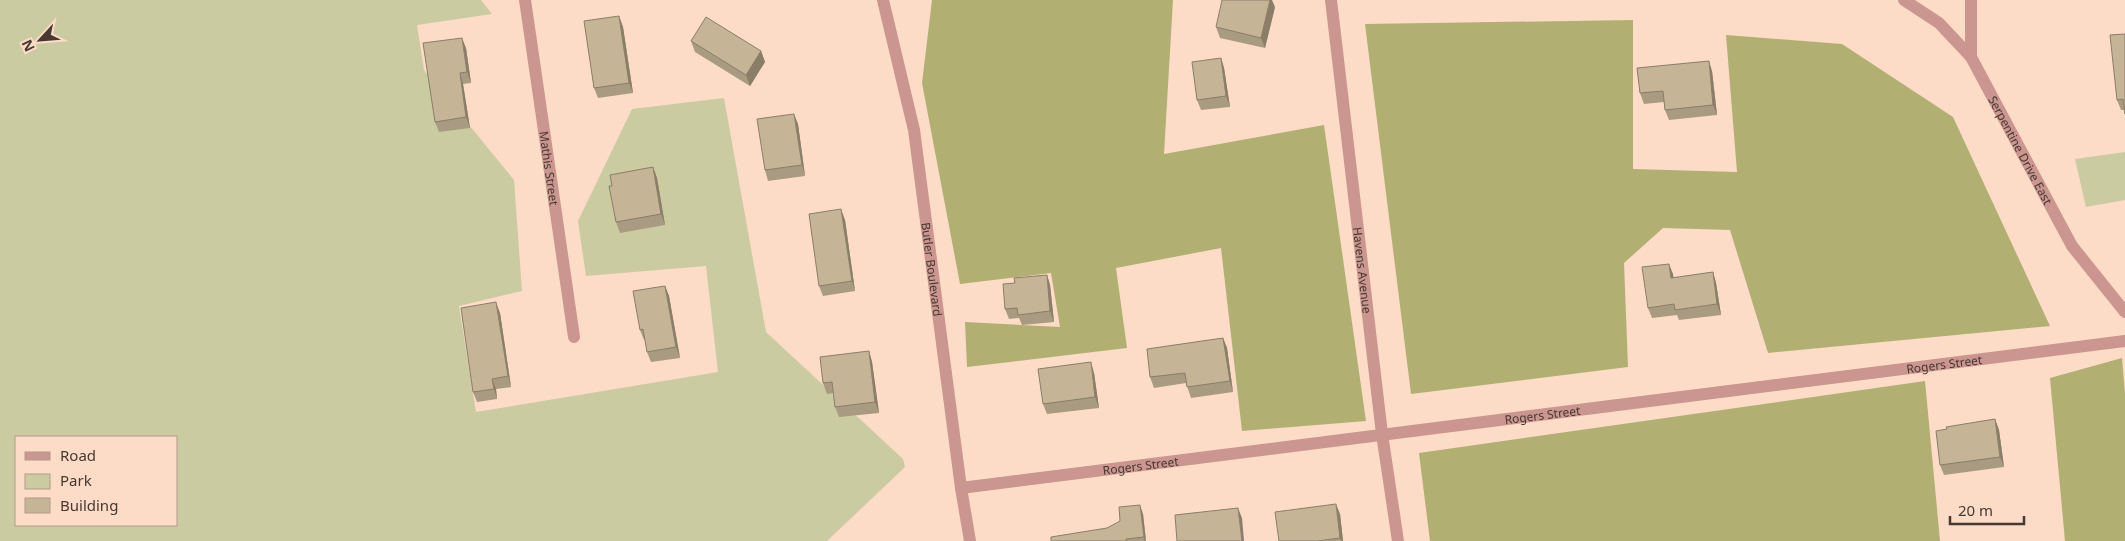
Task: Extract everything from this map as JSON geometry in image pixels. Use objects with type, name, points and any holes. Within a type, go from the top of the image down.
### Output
[{"type":"street","name":"Mathis Street","points":[[525,0],[574,337]]},
{"type":"street","name":"Butler Boulevard","points":[[883,0],[914,130],[961,488],[970,541]]},
{"type":"street","name":"Havens Avenue","points":[[1332,0],[1382,434],[1398,541]]},
{"type":"street","name":"Serpentine Drive East","points":[[1904,0],[1939,23],[1971,57],[2072,246],[2125,312]]},
{"type":"street","points":[[1971,0],[1971,57]]},
{"type":"street","name":"Rogers Street","points":[[961,488],[1382,434],[1735,392],[2125,341]]},
{"type":"green space","points":[[0,0],[481,0],[492,14],[417,25],[424,70],[514,180],[522,291],[459,306],[476,412],[718,372],[706,266],[586,276],[578,221],[632,109],[724,98],[766,332],[903,459],[905,467],[827,541],[0,541]]},
{"type":"green space","points":[[2125,152],[2125,200],[2086,207],[2075,159]]},
{"type":"shaded area","points":[[932,0],[1173,0],[1164,154],[1324,125],[1366,421],[1242,431],[1221,248],[1116,268],[1127,348],[967,367],[965,322],[1060,327],[1051,273],[960,284],[922,83]]},
{"type":"shaded area","points":[[1633,20],[1633,169],[1737,172],[1726,35],[1842,44],[1953,117],[2050,326],[1768,353],[1730,230],[1663,228],[1624,263],[1628,367],[1411,394],[1365,24]]},
{"type":"shaded area","points":[[2122,358],[2125,394],[2125,541],[2065,541],[2050,378]]},
{"type":"shaded area","points":[[1925,381],[1940,541],[1430,541],[1419,453]]},
{"type":"building","points":[[1222,0],[1270,0],[1261,38],[1216,27]]},
{"type":"building","points":[[619,16],[629,83],[594,88],[584,21]]},
{"type":"building","points":[[706,17],[761,51],[746,75],[691,41]]},
{"type":"building","points":[[2125,34],[2125,114],[2123,99],[2117,100],[2110,35]]},
{"type":"building","points":[[462,38],[467,72],[460,73],[466,117],[435,122],[423,43]]},
{"type":"building","points":[[1221,58],[1226,96],[1197,100],[1192,62]]},
{"type":"building","points":[[1709,61],[1713,105],[1665,110],[1663,91],[1640,93],[1637,68]]},
{"type":"building","points":[[794,114],[802,165],[765,170],[757,119]]},
{"type":"building","points":[[653,167],[661,214],[616,222],[609,186],[612,186],[610,175]]},
{"type":"building","points":[[841,209],[852,281],[819,286],[809,214]]},
{"type":"building","points":[[1669,264],[1671,278],[1713,272],[1717,304],[1675,310],[1674,304],[1648,308],[1642,267]]},
{"type":"building","points":[[1047,275],[1050,311],[1018,315],[1017,308],[1005,309],[1003,284],[1015,283],[1014,278]]},
{"type":"building","points":[[665,286],[676,347],[647,352],[643,329],[640,330],[633,291]]},
{"type":"building","points":[[496,302],[508,376],[492,379],[494,389],[473,392],[461,308]]},
{"type":"building","points":[[1223,338],[1230,381],[1187,387],[1185,373],[1150,377],[1147,349]]},
{"type":"building","points":[[869,351],[875,402],[835,407],[832,382],[823,383],[820,357]]},
{"type":"building","points":[[1091,362],[1095,397],[1043,404],[1038,369]]},
{"type":"building","points":[[1995,419],[2000,457],[1940,465],[1936,431],[1947,429],[1946,427]]},
{"type":"building","points":[[1336,504],[1340,538],[1318,541],[1279,541],[1275,512]]},
{"type":"building","points":[[1140,505],[1144,537],[1126,539],[1126,541],[1051,541],[1051,537],[1107,528],[1120,521],[1119,507]]},
{"type":"building","points":[[1238,508],[1242,541],[1177,541],[1175,515]]}]
